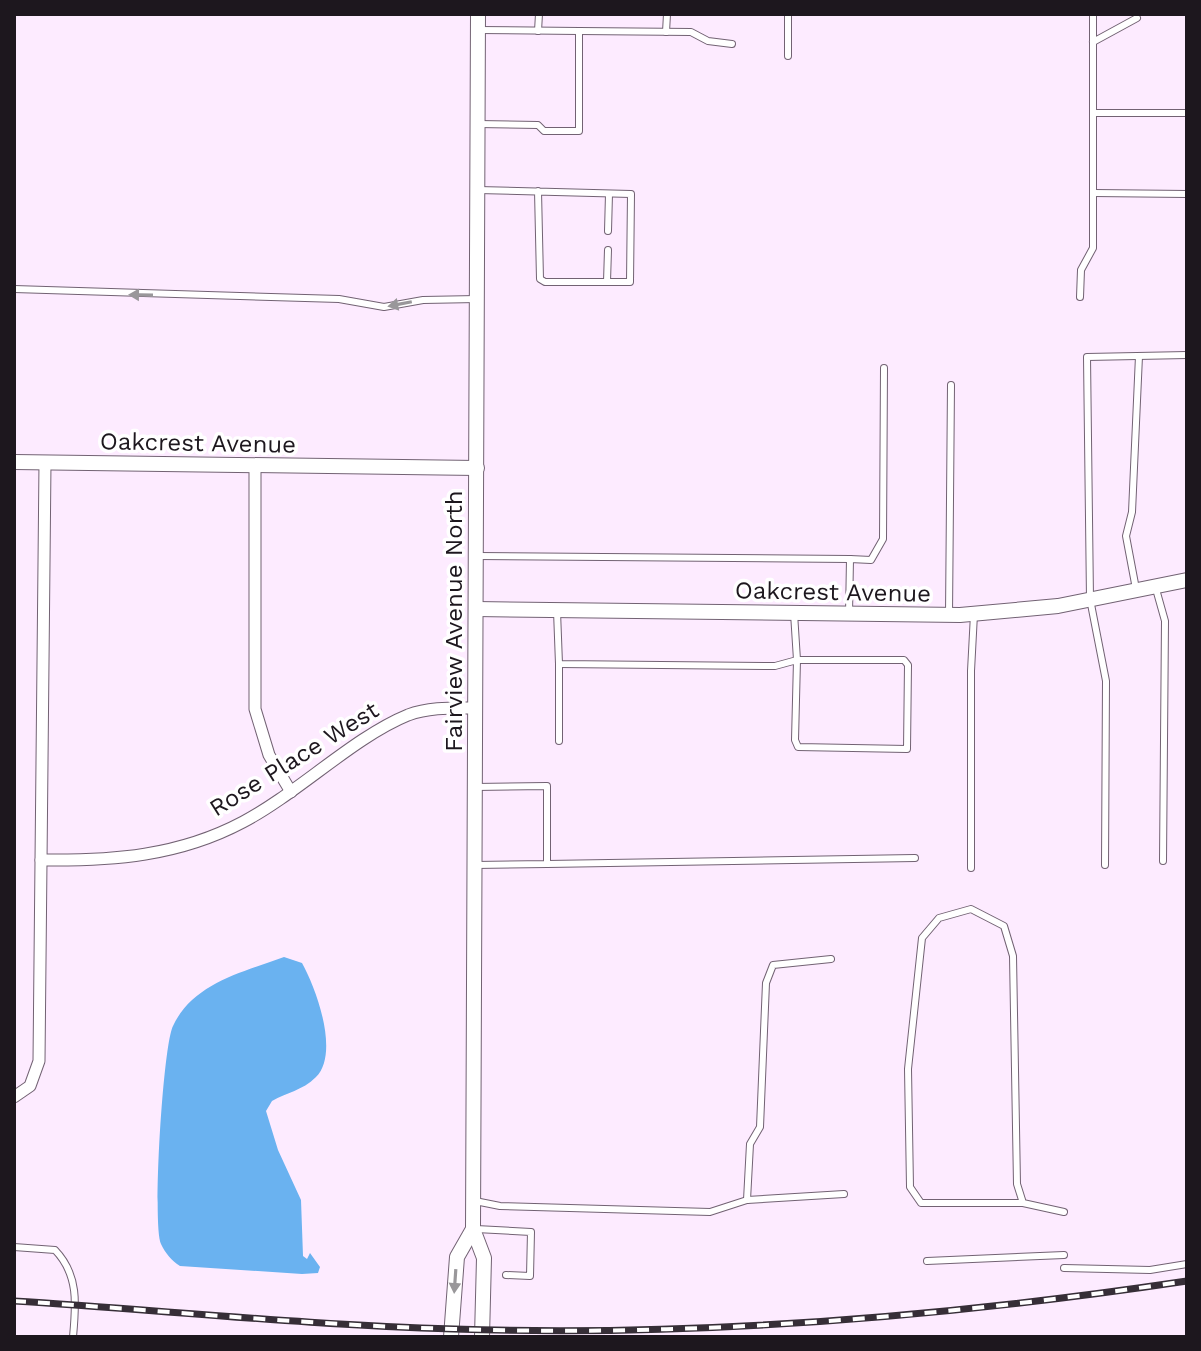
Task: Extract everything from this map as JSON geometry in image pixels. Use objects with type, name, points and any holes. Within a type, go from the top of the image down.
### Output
[{"type":"street","name":"Fairview Avenue North","points":[[478,14],[473,1229],[484,1258],[482,1337]]},
{"type":"street","name":"Oakcrest Avenue","points":[[14,462],[477,468]]},
{"type":"street","points":[[14,1097],[30,1086],[39,1065],[45,463]]},
{"type":"street","points":[[255,465],[255,709],[269,755],[291,792]]},
{"type":"street","name":"Oakcrest Avenue","points":[[476,609],[974,614],[1090,599],[1187,580]]},
{"type":"street","name":"Rose Place West","points":[[41,860],[119,859],[187,846],[246,821],[410,714],[428,709],[475,708]]},
{"type":"street","name":"Fairview Avenue North","points":[[451,1337],[457,1257],[473,1229]]},
{"type":"lane","points":[[538,31],[539,14]]},
{"type":"lane","points":[[666,32],[667,14]]},
{"type":"lane","points":[[788,14],[788,56]]},
{"type":"lane","points":[[1080,297],[1081,270],[1093,248],[1093,14]]},
{"type":"lane","points":[[1093,42],[1137,18]]},
{"type":"lane","points":[[478,30],[691,32],[708,41],[732,44]]},
{"type":"lane","points":[[478,124],[538,125],[544,131],[579,131],[579,31]]},
{"type":"lane","points":[[1093,113],[1187,113]]},
{"type":"lane","points":[[478,190],[538,191],[609,194],[631,194],[630,282],[545,282],[540,279],[538,191]]},
{"type":"lane","points":[[1094,193],[1187,194]]},
{"type":"lane","points":[[608,231],[609,194]]},
{"type":"lane","points":[[607,282],[608,250]]},
{"type":"lane","points":[[14,289],[339,299],[384,307],[423,300],[477,299]]},
{"type":"lane","points":[[1105,865],[1106,681],[1090,599],[1087,357],[1187,355]]},
{"type":"lane","points":[[1136,589],[1126,536],[1132,512],[1139,356]]},
{"type":"lane","points":[[476,556],[871,560],[883,539],[884,368]]},
{"type":"lane","points":[[949,615],[951,385]]},
{"type":"lane","points":[[849,614],[850,559]]},
{"type":"lane","points":[[1155,585],[1165,621],[1163,861]]},
{"type":"lane","points":[[557,610],[559,741]]},
{"type":"lane","points":[[559,664],[775,666],[797,660],[904,660],[908,665],[907,749],[798,747],[795,740],[797,660],[794,613]]},
{"type":"lane","points":[[971,868],[974,614]]},
{"type":"lane","points":[[475,787],[547,786],[547,864]]},
{"type":"lane","points":[[475,865],[915,858]]},
{"type":"lane","points":[[1023,1203],[1017,1184],[1013,956],[1004,926],[971,909],[939,918],[922,938],[908,1069],[910,1187],[921,1203],[1023,1203],[1064,1212]]},
{"type":"lane","points":[[747,1200],[750,1144],[760,1127],[766,983],[773,965],[831,959]]},
{"type":"lane","points":[[473,1201],[500,1206],[710,1212],[747,1200],[844,1194]]},
{"type":"lane","points":[[473,1229],[531,1232],[530,1276],[506,1275]]},
{"type":"lane","points":[[14,1247],[55,1250],[69,1264],[76,1305],[73,1337]]},
{"type":"lane","points":[[927,1261],[1064,1255]]},
{"type":"lane","points":[[1064,1268],[1150,1270],[1187,1264]]},
{"type":"water","points":[[284,957],[302,963],[308,974],[323,1020],[326,1053],[323,1066],[311,1082],[272,1101],[266,1111],[278,1150],[301,1200],[303,1256],[307,1259],[310,1253],[320,1267],[318,1273],[180,1266],[161,1244],[158,1205],[162,1099],[173,1026],[182,1011],[206,989],[236,974]]},
{"type":"railway","points":[[14,1301],[399,1327],[638,1330],[821,1322],[913,1314],[1187,1281]]}]
